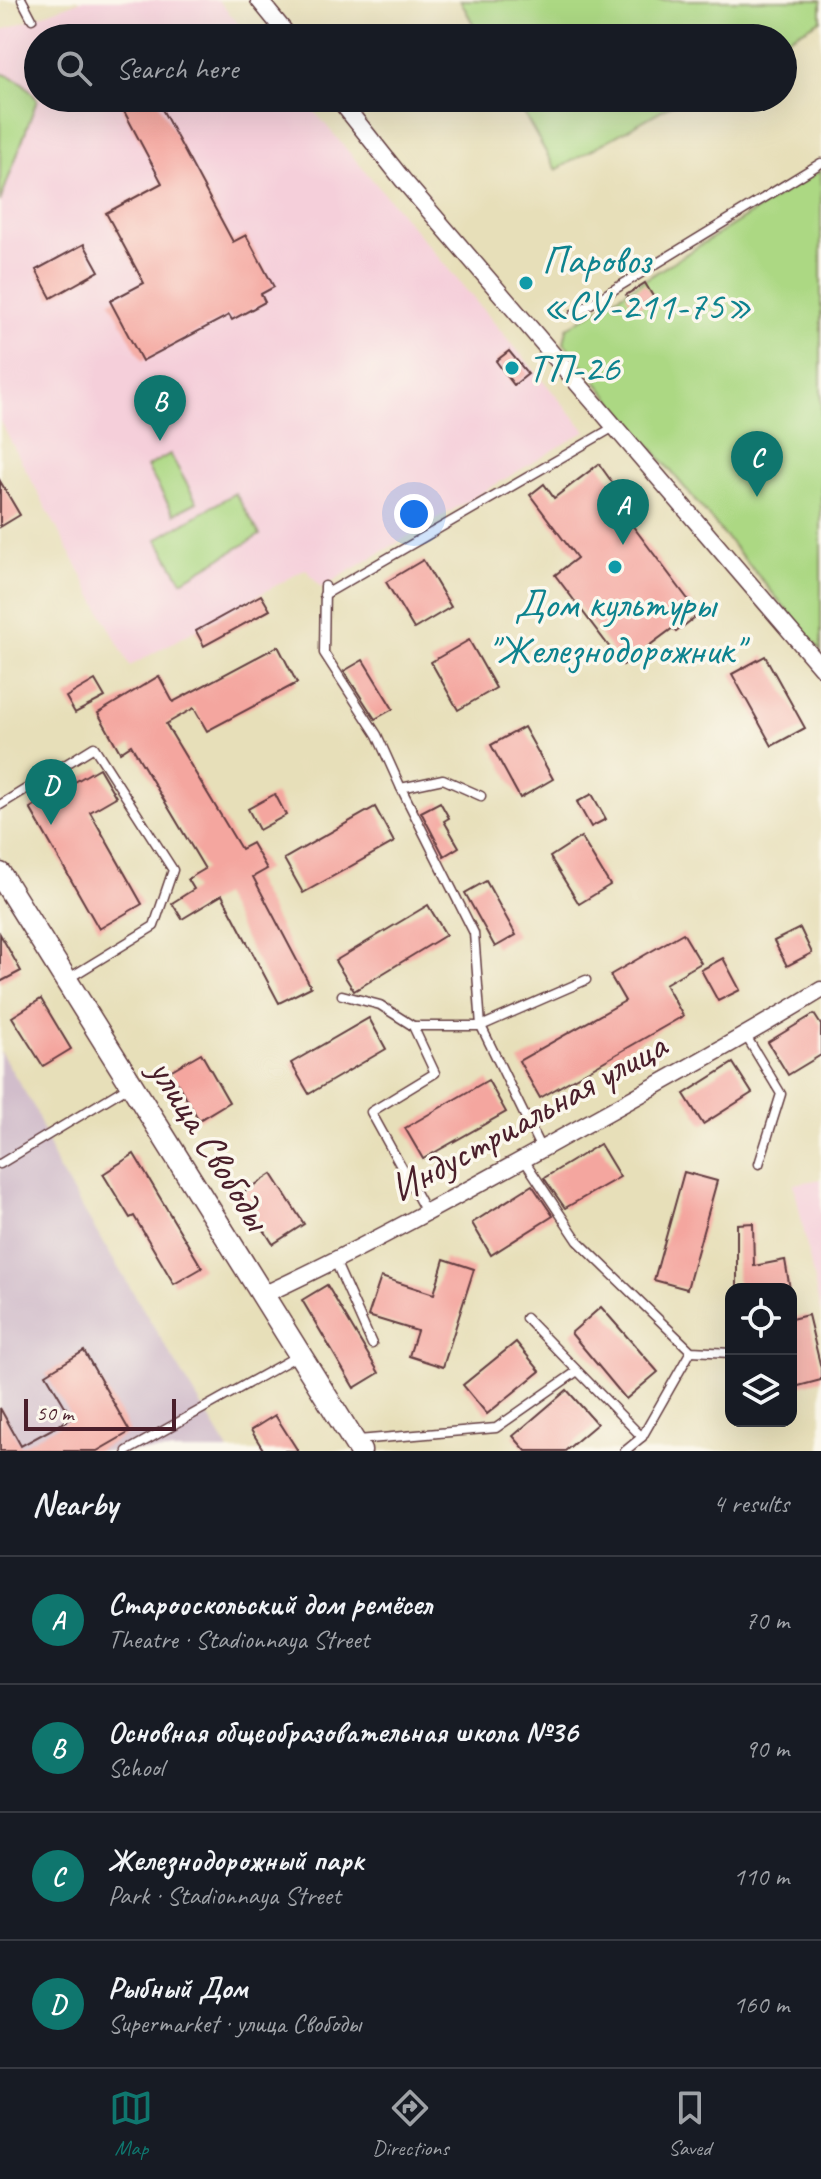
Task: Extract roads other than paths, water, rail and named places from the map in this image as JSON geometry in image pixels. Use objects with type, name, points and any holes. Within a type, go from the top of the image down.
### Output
[{"type":"street","points":[[259,0],[279,24]]},
{"type":"street","points":[[349,112],[403,180],[821,667]]},
{"type":"street","name":"улица Свободы","points":[[0,874],[357,1446]]},
{"type":"street","name":"Индустриальная улица","points":[[263,1295],[335,1261],[524,1160],[746,1036],[821,990]]},
{"type":"lane","points":[[22,0],[32,19]]},
{"type":"lane","points":[[574,314],[821,163]]},
{"type":"lane","points":[[541,1149],[481,1026],[474,933],[377,735],[324,653],[325,591],[615,426]]},
{"type":"lane","points":[[0,805],[94,747],[173,870],[154,926],[65,980]]},
{"type":"lane","points":[[401,788],[443,779],[481,796]]},
{"type":"lane","points":[[413,1026],[481,1026],[586,980]]},
{"type":"lane","points":[[342,995],[380,1005],[413,1026],[435,1073],[371,1112],[426,1212]]},
{"type":"lane","points":[[746,1036],[781,1094],[759,1164]]},
{"type":"lane","points":[[0,1164],[130,1085]]},
{"type":"lane","points":[[524,1160],[578,1241],[691,1351],[725,1353]]},
{"type":"lane","points":[[335,1261],[372,1344]]},
{"type":"lane","points":[[526,1318],[642,1437]]},
{"type":"lane","points":[[625,1451],[642,1437],[691,1351]]},
{"type":"lane","points":[[127,1451],[299,1355]]},
{"type":"lane","points":[[357,1446],[496,1428],[576,1372]]},
{"type":"place","name":"Паровоз «СУ-211-75»","points":[[526,283]]},
{"type":"place","name":"ТП-26","points":[[512,368]]},
{"type":"place","name":"Основная общеобразовательная школа №36","points":[[160,441]]},
{"type":"place","name":"Железнодорожный парк","points":[[757,497]]},
{"type":"place","name":"Старооскольский дом ремёсел","points":[[623,545]]},
{"type":"place","name":"Дом культуры \"Железнодорожник\"","points":[[615,567]]},
{"type":"place","name":"Рыбный Дом","points":[[51,825]]}]
